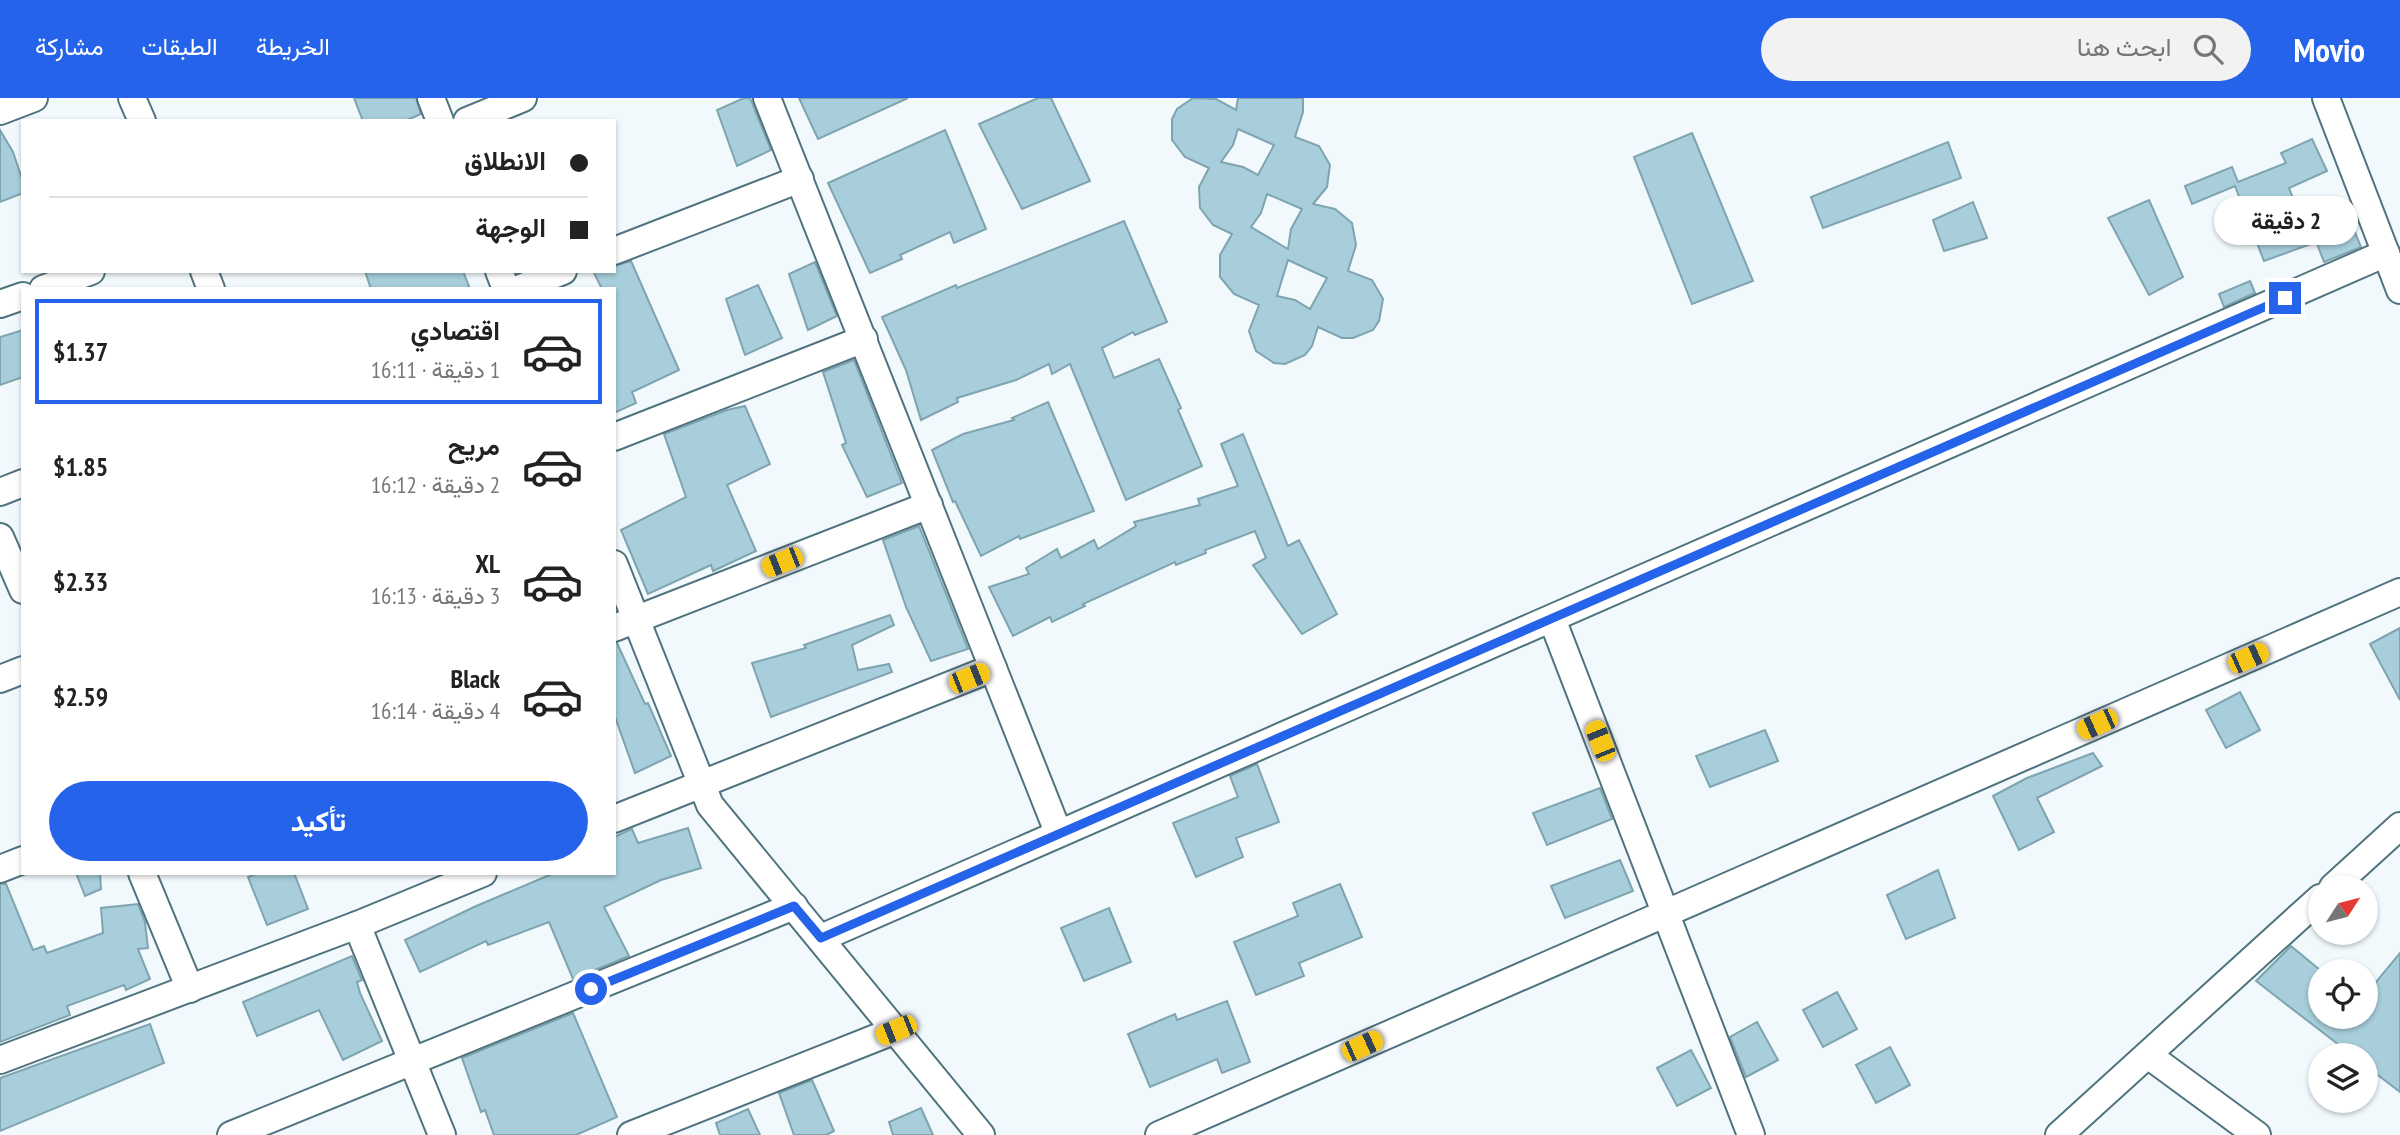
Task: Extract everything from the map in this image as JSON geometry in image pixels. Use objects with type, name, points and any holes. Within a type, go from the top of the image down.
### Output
[{"type":"street","points":[[0,111],[34,98]]},
{"type":"street","points":[[132,98],[141,119]]},
{"type":"street","points":[[431,98],[439,119]]},
{"type":"street","points":[[472,119],[523,98]]},
{"type":"street","points":[[767,98],[1058,832]]},
{"type":"street","points":[[2326,98],[2400,290]]},
{"type":"street","points":[[616,250],[800,178]]},
{"type":"street","points":[[821,938],[2386,253]]},
{"type":"street","points":[[48,287],[85,273]]},
{"type":"street","points":[[523,287],[558,273]]},
{"type":"street","points":[[0,304],[21,297]]},
{"type":"street","points":[[616,436],[864,339]]},
{"type":"street","points":[[0,492],[21,484]]},
{"type":"street","points":[[625,624],[929,505]]},
{"type":"street","points":[[0,537],[21,585]]},
{"type":"street","points":[[616,575],[625,624],[721,822],[821,938],[981,1135]]},
{"type":"street","points":[[1159,1135],[2400,592]]},
{"type":"street","points":[[1552,619],[1667,911],[1751,1135]]},
{"type":"street","points":[[616,818],[993,668]]},
{"type":"street","points":[[0,679],[21,671]]},
{"type":"street","points":[[2346,875],[2400,826]]},
{"type":"street","points":[[0,869],[21,861]]},
{"type":"street","points":[[143,875],[190,989]]},
{"type":"street","points":[[0,1060],[357,925],[441,881],[472,875]]},
{"type":"street","points":[[231,1135],[794,906]]},
{"type":"street","points":[[2059,1135],[2308,909]]},
{"type":"street","points":[[357,925],[442,1135]]},
{"type":"street","points":[[631,1135],[896,1030]]},
{"type":"street","points":[[2148,1055],[2253,1134]]},
{"type":"building","points":[[354,98],[416,98],[421,114],[410,119],[362,119]]},
{"type":"building","points":[[750,98],[771,150],[737,166],[717,110]]},
{"type":"building","points":[[799,98],[908,98],[818,139]]},
{"type":"building","points":[[1038,98],[1051,98],[1090,181],[1022,209],[979,124]]},
{"type":"building","points":[[1193,98],[1216,99],[1236,110],[1238,98],[1303,98],[1303,112],[1295,137],[1319,146],[1330,165],[1327,187],[1313,204],[1335,209],[1352,223],[1356,245],[1348,271],[1372,280],[1383,299],[1379,321],[1373,330],[1353,338],[1342,338],[1318,327],[1312,346],[1305,355],[1285,364],[1274,363],[1256,351],[1249,331],[1259,305],[1234,294],[1220,277],[1220,255],[1232,234],[1213,225],[1200,208],[1199,187],[1209,168],[1185,157],[1172,140],[1172,119],[1177,109]],"holes":[[[1238,129],[1274,145],[1258,175],[1243,167],[1221,162],[1233,145]],[[1267,194],[1302,209],[1291,229],[1288,249],[1251,227],[1261,213]],[[1288,260],[1327,278],[1310,309],[1295,300],[1277,296]]]},
{"type":"building","points":[[0,130],[13,152],[21,176],[21,194],[0,202]]},
{"type":"building","points":[[945,130],[986,229],[954,243],[950,232],[900,255],[902,259],[870,273],[828,183]]},
{"type":"building","points":[[1692,133],[1753,281],[1692,304],[1634,157]]},
{"type":"building","points":[[2312,139],[2327,171],[2289,188],[2311,244],[2264,261],[2235,186],[2192,204],[2185,186],[2232,167],[2238,182],[2286,163],[2281,153]]},
{"type":"building","points":[[1948,142],[1961,178],[1823,228],[1811,197]]},
{"type":"building","points":[[2149,200],[2183,277],[2149,295],[2108,218]]},
{"type":"building","points":[[1973,202],[1987,238],[1944,251],[1933,220]]},
{"type":"building","points":[[2349,218],[2361,247],[2324,262],[2313,233]]},
{"type":"building","points":[[1124,221],[1167,322],[1135,335],[1133,332],[1102,348],[1114,378],[1159,359],[1181,408],[1178,410],[1202,466],[1126,500],[1070,364],[1052,374],[1049,364],[1016,380],[957,398],[958,402],[921,420],[906,370],[882,317],[956,285],[957,288]]},
{"type":"building","points":[[631,261],[679,370],[632,392],[636,403],[616,412],[616,287],[601,287],[594,273],[616,273],[616,265]]},
{"type":"building","points":[[815,262],[837,316],[808,330],[789,274]]},
{"type":"building","points":[[366,273],[464,273],[469,287],[370,287]]},
{"type":"building","points":[[2250,281],[2255,293],[2224,307],[2219,294]]},
{"type":"building","points":[[758,285],[782,338],[745,355],[726,299]]},
{"type":"building","points":[[21,331],[21,378],[0,385],[0,337]]},
{"type":"building","points":[[854,360],[902,483],[867,497],[842,445],[846,443],[823,372]]},
{"type":"building","points":[[1048,402],[1094,511],[1020,539],[1019,536],[981,556],[955,501],[953,502],[932,450],[963,434],[1014,420],[1012,418]]},
{"type":"building","points":[[745,406],[770,464],[727,485],[756,551],[713,571],[711,565],[648,594],[621,530],[686,497],[664,434],[727,410]]},
{"type":"building","points":[[1243,434],[1288,546],[1299,540],[1337,614],[1302,634],[1253,565],[1266,558],[1255,531],[1205,550],[1206,553],[1176,565],[1175,562],[1083,604],[1085,606],[1052,622],[1050,617],[1013,636],[989,587],[1029,574],[1026,568],[1057,549],[1061,558],[1094,540],[1098,549],[1136,526],[1134,522],[1200,505],[1198,499],[1238,486],[1221,444]]},
{"type":"building","points":[[919,526],[968,649],[931,661],[906,607],[883,540]]},
{"type":"building","points":[[890,615],[894,625],[852,645],[858,670],[889,664],[892,672],[771,717],[752,663],[806,648],[804,645]]},
{"type":"building","points":[[2400,628],[2400,700],[2370,644]]},
{"type":"building","points":[[616,643],[645,704],[648,703],[671,756],[635,773],[616,720]]},
{"type":"building","points":[[2240,692],[2260,730],[2226,748],[2206,710]]},
{"type":"building","points":[[1765,730],[1778,761],[1710,787],[1696,756]]},
{"type":"building","points":[[2093,753],[2102,766],[2037,798],[2054,832],[2019,850],[1993,796],[2027,778]]},
{"type":"building","points":[[1257,764],[1279,822],[1236,838],[1243,857],[1196,877],[1173,823],[1238,797],[1230,776]]},
{"type":"building","points":[[1600,788],[1612,819],[1547,845],[1533,813]]},
{"type":"building","points":[[688,828],[701,868],[661,880],[604,907],[629,956],[573,979],[549,922],[488,945],[486,941],[420,972],[405,940],[549,875],[616,875],[616,836],[632,829],[638,843]]},
{"type":"building","points":[[1620,860],[1633,891],[1565,918],[1551,886]]},
{"type":"building","points":[[1938,870],[1955,918],[1906,939],[1887,895]]},
{"type":"building","points":[[77,875],[100,875],[101,889],[85,896]]},
{"type":"building","points":[[295,875],[308,909],[267,925],[248,877]]},
{"type":"building","points":[[0,884],[6,884],[33,950],[44,946],[47,953],[103,933],[101,908],[138,904],[145,922],[148,948],[138,949],[150,979],[126,990],[124,985],[67,1006],[70,1015],[0,1042]]},
{"type":"building","points":[[1340,884],[1362,937],[1299,963],[1304,976],[1256,995],[1234,942],[1298,916],[1293,903]]},
{"type":"building","points":[[1109,908],[1131,962],[1084,981],[1061,928]]},
{"type":"building","points":[[2291,946],[2308,960],[2308,1021],[2256,981]]},
{"type":"building","points":[[2400,953],[2400,1092],[2378,1075],[2378,1043],[2336,1043],[2318,1029],[2378,1029],[2378,980]]},
{"type":"building","points":[[352,956],[362,980],[357,982],[360,993],[382,1041],[343,1060],[319,1010],[257,1036],[243,1002]]},
{"type":"building","points":[[1837,992],[1857,1029],[1823,1047],[1803,1010]]},
{"type":"building","points":[[1227,1001],[1250,1062],[1222,1073],[1217,1059],[1150,1087],[1128,1034],[1175,1014],[1177,1020]]},
{"type":"building","points":[[573,1013],[617,1117],[576,1135],[494,1135],[485,1110],[481,1112],[462,1058]]},
{"type":"building","points":[[1757,1022],[1778,1060],[1746,1077],[1730,1037]]},
{"type":"building","points":[[150,1024],[164,1063],[0,1131],[0,1078]]},
{"type":"building","points":[[1890,1047],[1910,1085],[1876,1103],[1856,1065]]},
{"type":"building","points":[[1691,1050],[1711,1088],[1677,1106],[1657,1068]]},
{"type":"building","points":[[812,1080],[834,1131],[826,1135],[794,1135],[779,1093]]},
{"type":"building","points":[[921,1108],[933,1135],[893,1135],[889,1122]]},
{"type":"building","points":[[748,1109],[760,1135],[720,1135],[716,1123]]},
{"type":"route","points":[[591,989],[794,906],[821,938],[1058,832],[2285,298]]}]
